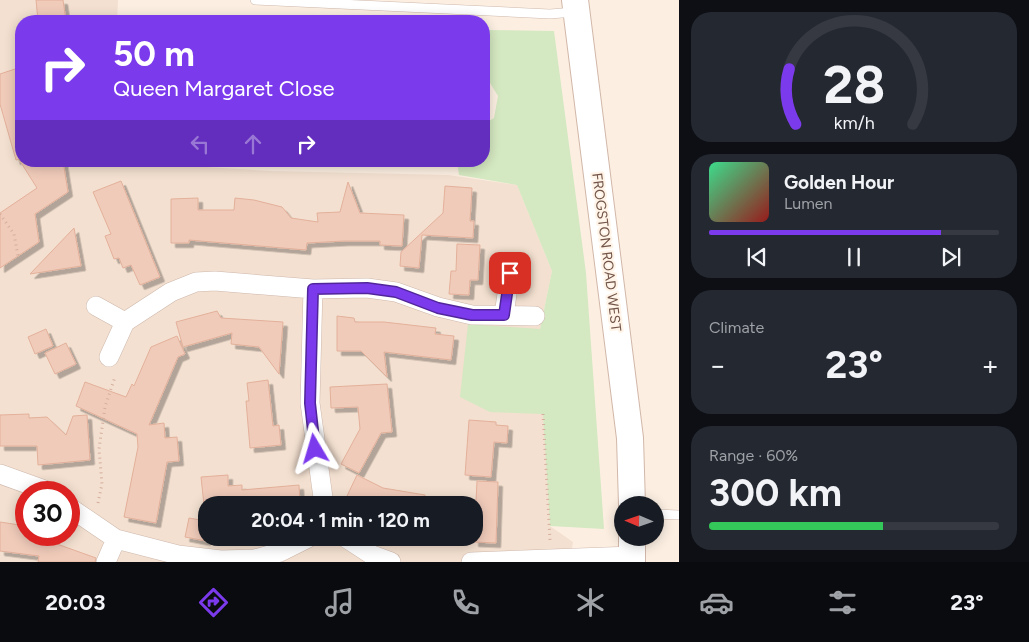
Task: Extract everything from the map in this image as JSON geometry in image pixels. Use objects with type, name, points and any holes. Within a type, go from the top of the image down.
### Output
[{"type":"main road","name":"FROGSTON ROAD WEST","points":[[576,6],[630,438],[632,496]]},
{"type":"street","points":[[504,315],[510,273]]},
{"type":"street","points":[[109,357],[125,322],[171,292],[196,282],[215,280],[313,289],[396,292],[438,308],[472,315],[535,316]]},
{"type":"street","points":[[313,289],[310,403],[323,496]]},
{"type":"street","points":[[96,306],[125,322]]},
{"type":"street","points":[[0,474],[19,481]]},
{"type":"street","points":[[80,514],[116,539],[178,555],[221,560],[255,560],[292,546]]},
{"type":"street","points":[[106,562],[116,539]]},
{"type":"street","points":[[358,546],[372,555],[391,562]]},
{"type":"street","points":[[471,562],[632,552]]},
{"type":"lane","points":[[255,0],[550,14],[576,6]]},
{"type":"lane","points":[[664,514],[679,515]]},
{"type":"path","points":[[0,214],[14,234],[18,256]]},
{"type":"path","points":[[94,523],[102,484],[99,448],[105,406],[117,370],[109,357]]},
{"type":"path","points":[[544,414],[550,558]]},
{"type":"shaded area","points":[[0,0],[118,0],[117,15],[15,15],[15,167],[206,167],[271,171],[448,175],[517,185],[552,271],[540,329],[550,526],[573,542],[570,562],[0,562]]},
{"type":"green space","points":[[490,30],[554,31],[586,273],[604,529],[550,526],[543,414],[490,412],[460,397],[468,324],[540,329],[552,271],[517,185],[459,175],[458,167],[490,167],[490,120],[494,118],[498,96],[490,83]]},
{"type":"building","points":[[36,0],[63,0],[65,15],[37,15]]},
{"type":"building","points":[[15,69],[15,156],[0,104],[0,74]]},
{"type":"building","points":[[24,167],[64,167],[68,192],[35,214],[39,242],[0,268],[0,213],[37,188]]},
{"type":"building","points":[[121,181],[160,277],[140,285],[131,265],[123,268],[119,258],[114,259],[105,236],[111,234],[93,192]]},
{"type":"building","points":[[348,182],[360,213],[404,215],[402,246],[380,245],[380,241],[344,241],[307,243],[306,250],[189,240],[189,243],[171,243],[171,199],[198,198],[198,210],[234,210],[235,198],[254,200],[282,207],[291,218],[318,222],[317,213],[340,212]]},
{"type":"building","points":[[445,186],[472,188],[470,221],[474,221],[473,238],[422,235],[419,268],[400,266],[401,252],[443,213]]},
{"type":"building","points":[[74,228],[81,266],[30,274]]},
{"type":"building","points":[[457,244],[480,245],[478,280],[470,280],[469,295],[449,294],[451,271],[456,271]]},
{"type":"building","points":[[217,311],[221,318],[283,322],[279,374],[259,347],[231,344],[232,333],[183,347],[176,322]]},
{"type":"building","points":[[337,316],[354,318],[355,322],[384,322],[436,328],[435,334],[454,336],[451,360],[384,352],[387,377],[361,351],[337,351]]},
{"type":"building","points":[[46,329],[53,346],[35,354],[28,337]]},
{"type":"building","points":[[177,336],[185,354],[178,357],[149,425],[164,423],[165,438],[177,437],[179,461],[167,462],[156,523],[124,517],[138,447],[137,434],[76,406],[85,382],[126,397],[132,384],[134,386],[151,347]]},
{"type":"building","points":[[66,343],[76,364],[55,374],[45,353]]},
{"type":"building","points":[[268,380],[273,426],[279,425],[281,445],[250,448],[246,401],[249,401],[247,383]]},
{"type":"building","points":[[387,384],[392,432],[381,433],[359,473],[341,464],[360,429],[358,407],[331,408],[330,387]]},
{"type":"building","points":[[29,414],[29,418],[47,417],[66,435],[73,416],[87,415],[90,460],[38,465],[37,446],[0,446],[0,415]]},
{"type":"building","points":[[469,420],[496,422],[496,425],[508,426],[507,443],[494,442],[491,477],[465,475]]},
{"type":"building","points":[[228,475],[228,486],[242,485],[242,490],[299,485],[300,496],[203,496],[201,477]]},
{"type":"building","points":[[357,475],[383,488],[425,495],[425,496],[347,496]]},
{"type":"building","points":[[477,481],[498,482],[496,543],[483,542],[483,496],[476,496]]},
{"type":"building","points":[[189,518],[198,520],[198,539],[185,537]]},
{"type":"building","points":[[0,522],[15,524],[15,546],[63,546],[96,558],[95,562],[38,562],[39,556],[0,551]]},
{"type":"route","points":[[315,449],[310,403],[313,289],[367,288],[396,292],[438,308],[472,315],[504,315],[510,273]]}]
